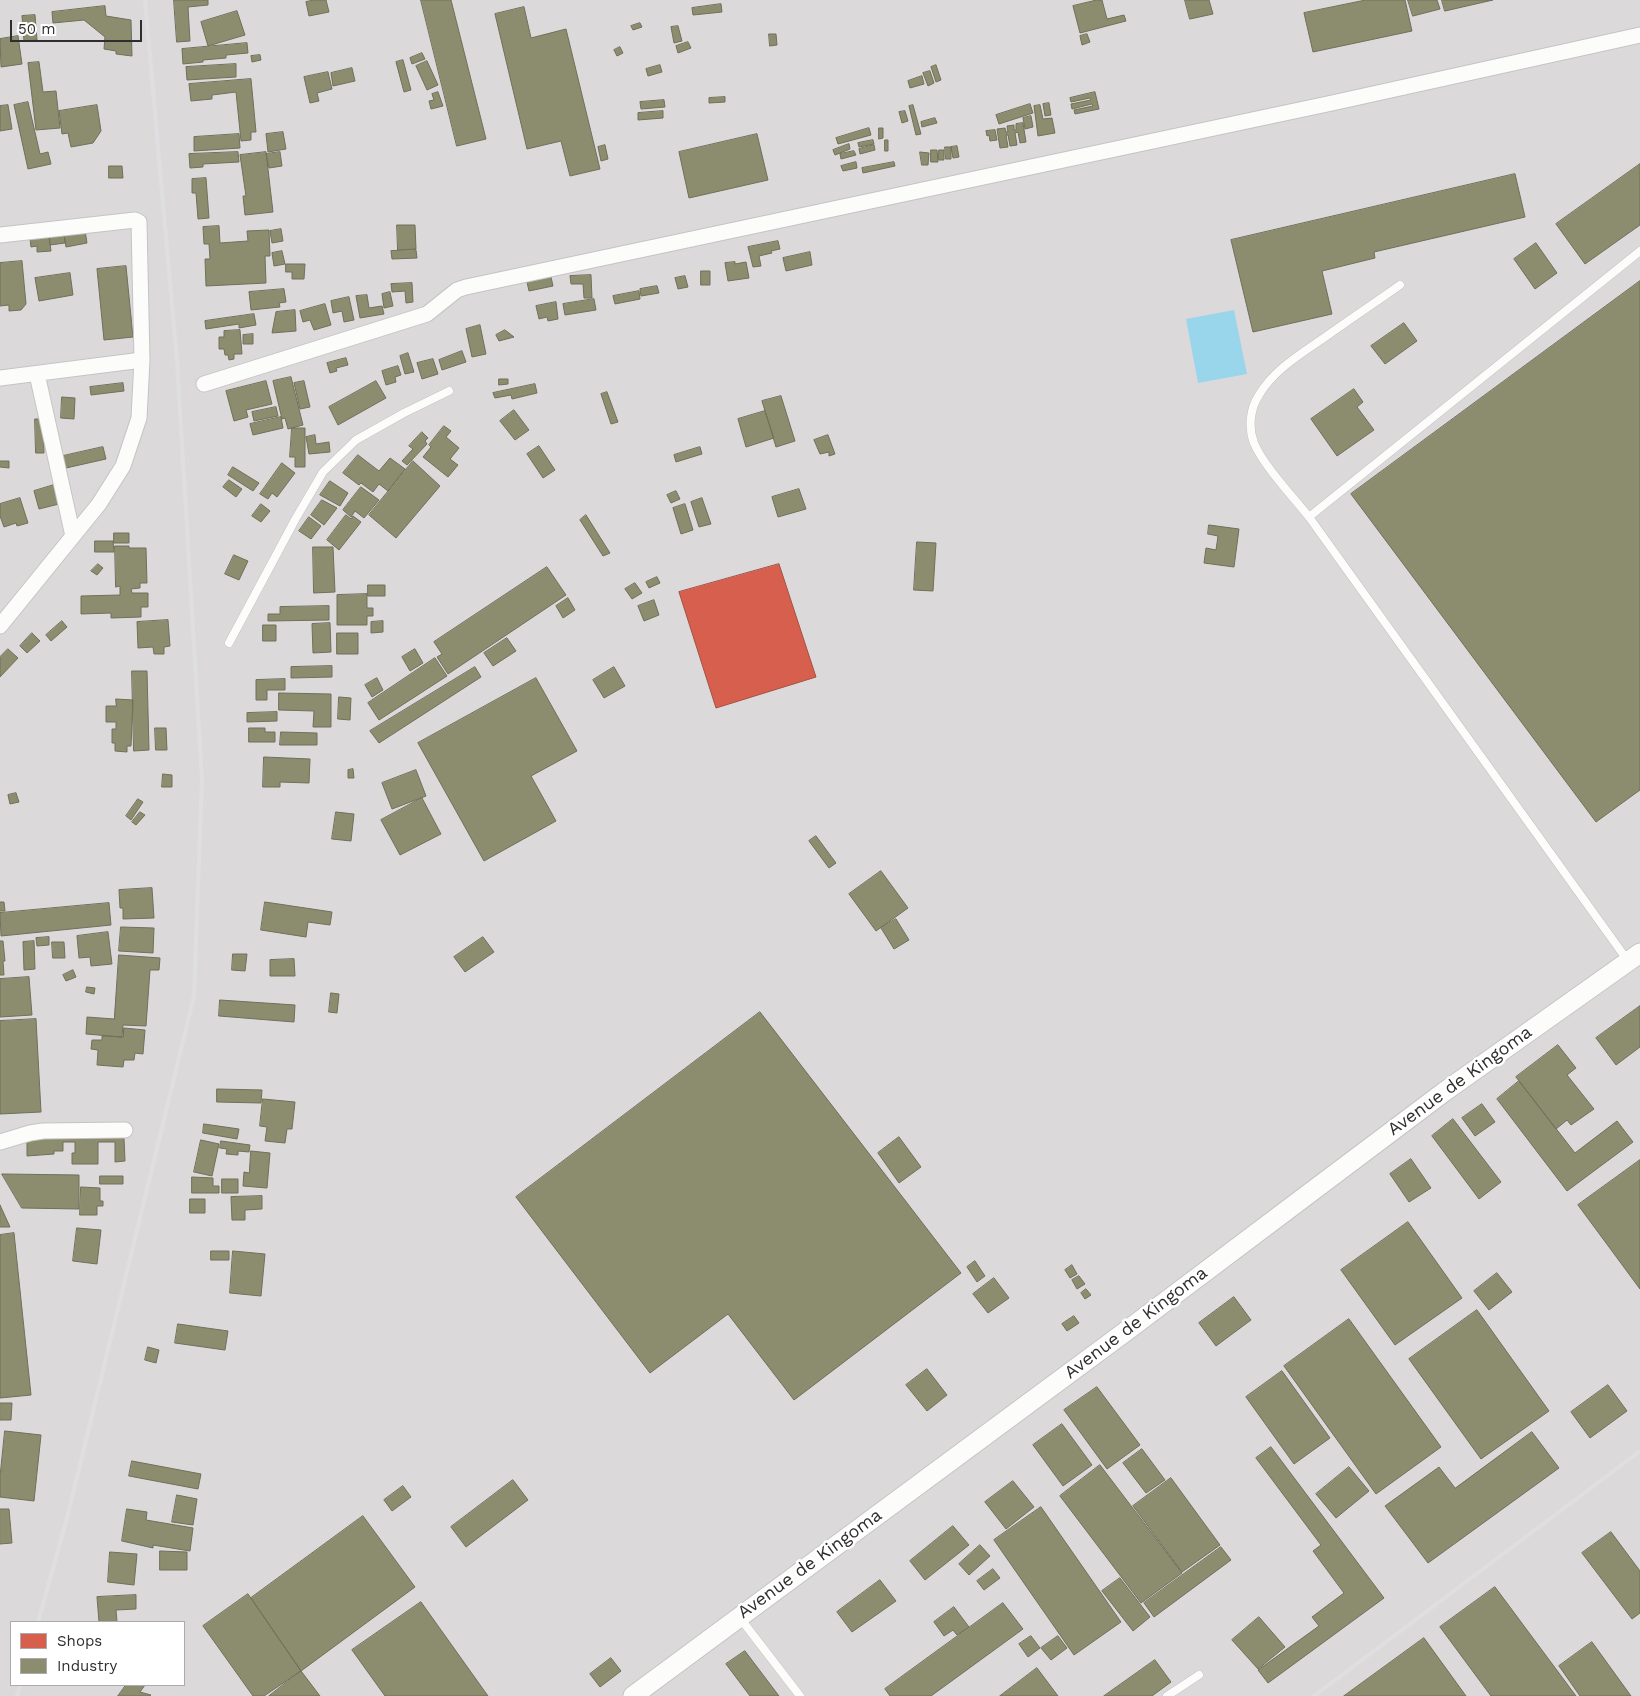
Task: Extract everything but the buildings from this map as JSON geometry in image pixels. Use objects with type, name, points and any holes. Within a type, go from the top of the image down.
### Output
[{"type":"street","points":[[204,384],[428,314],[456,290],[466,287],[1332,103],[1640,35]]},
{"type":"street","points":[[0,235],[135,220],[139,222],[142,360],[139,418],[123,466],[99,504],[0,626]]},
{"type":"street","points":[[0,378],[142,360]]},
{"type":"street","points":[[37,374],[73,536]]},
{"type":"street","name":"Avenue de Kingoma","points":[[633,1696],[1129,1329],[1444,1092],[1634,957]]},
{"type":"street","points":[[0,1142],[43,1131],[125,1130]]},
{"type":"lane","points":[[1309,517],[1640,251]]},
{"type":"lane","points":[[1400,285],[1298,356],[1269,381],[1253,408],[1250,421],[1254,441],[1260,455],[1309,517],[1634,957]]},
{"type":"lane","points":[[229,643],[296,518],[323,472],[356,440],[404,413],[449,391]]},
{"type":"lane","points":[[738,1617],[800,1696]]},
{"type":"lane","points":[[1167,1696],[1198,1675]]},
{"type":"shaded area","points":[[0,0],[1640,0],[1640,1696],[0,1696]]},
{"type":"water","points":[[1234,310],[1247,374],[1198,383],[1186,319]]},
{"type":"railway","points":[[38,1621],[68,1514],[194,996],[202,779],[177,361],[145,0]]},
{"type":"railway","points":[[1314,1696],[1640,1451]]},
{"type":"railway","points":[[17,1696],[20,1686]]}]
